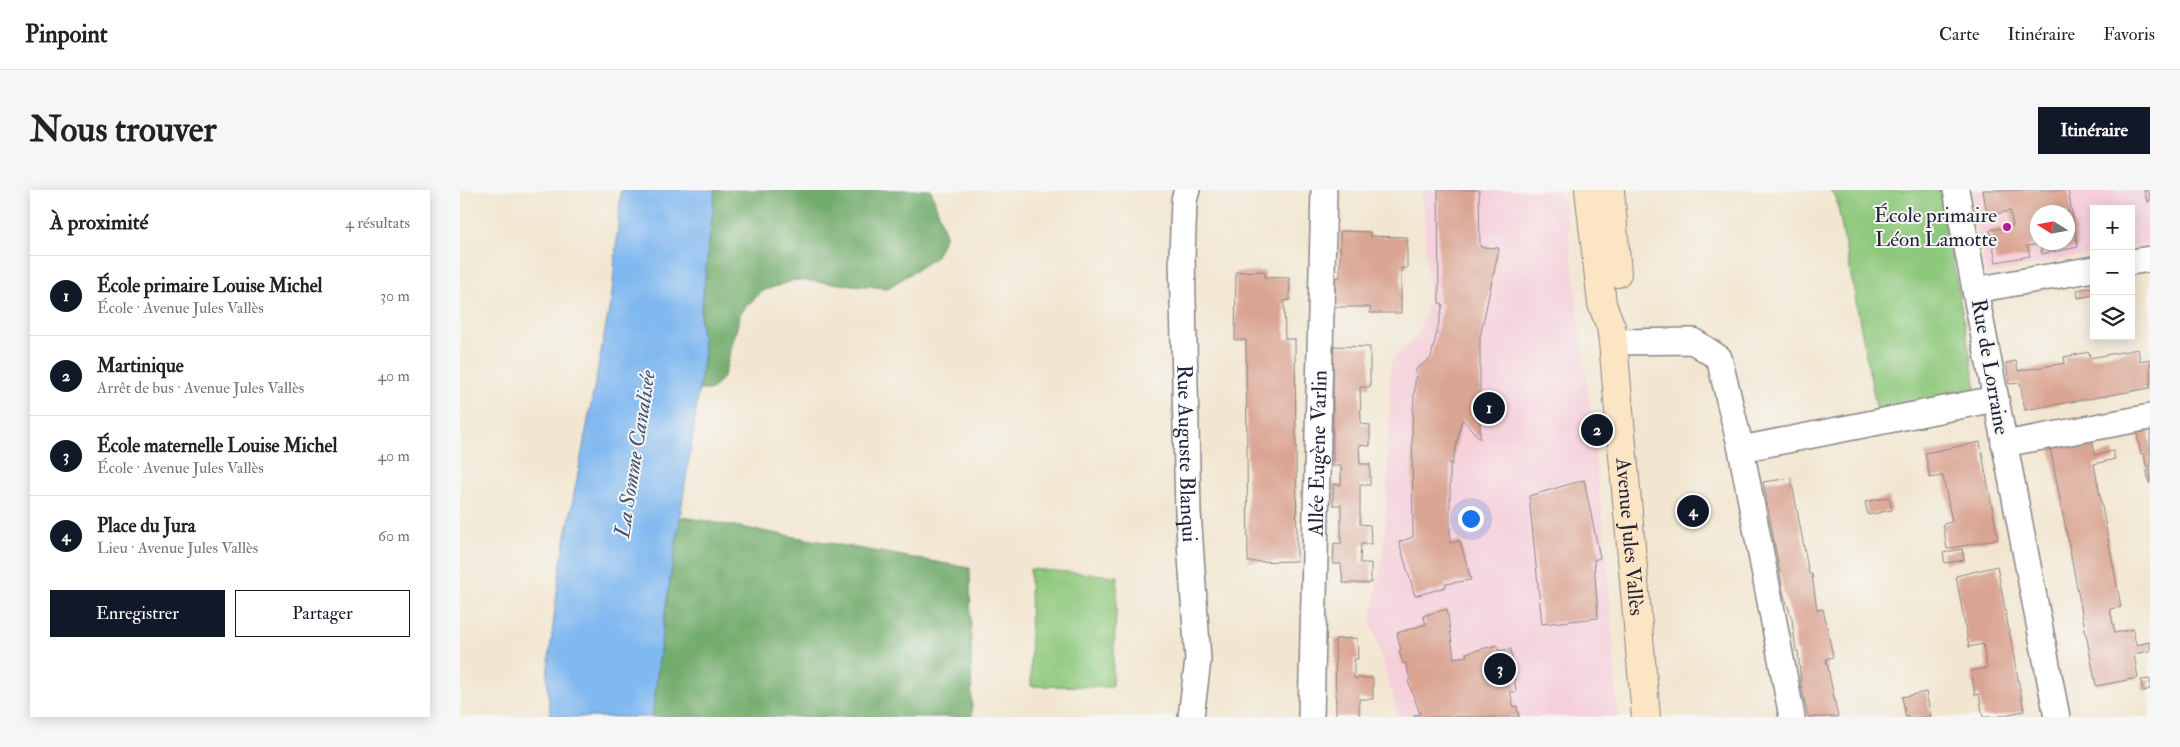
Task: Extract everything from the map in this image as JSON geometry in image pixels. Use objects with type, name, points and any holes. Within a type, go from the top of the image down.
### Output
[{"type":"street","name":"Rue Auguste Blanqui","points":[[1187,190],[1184,200],[1183,266],[1188,512],[1198,660],[1191,717]]},
{"type":"street","name":"Allée Eugène Varlin","points":[[1311,717],[1324,190]]},
{"type":"street","name":"Avenue Jules Vallès","points":[[1589,190],[1602,304],[1612,334],[1646,717]]},
{"type":"street","name":"Avenue Jules Vallès","points":[[1610,190],[1613,208],[1618,295],[1612,334]]},
{"type":"street","points":[[1956,190],[1975,290]]},
{"type":"street","points":[[2135,261],[2150,259]]},
{"type":"street","name":"Rue de Lorraine","points":[[2057,717],[1975,290],[2090,270]]},
{"type":"street","points":[[1612,334],[1693,341],[1719,358],[1741,449],[1792,717]]},
{"type":"street","points":[[1741,449],[1996,399]]},
{"type":"street","name":"Rue de Lorraine","points":[[2004,444],[2150,417]]},
{"type":"shaded area","points":[[1422,190],[1557,190],[1565,203],[1607,557],[1618,717],[1399,717],[1371,621],[1385,536],[1391,360],[1418,334],[1429,299]]},
{"type":"shaded area","name":"École primaire Léon Lamotte","points":[[1970,190],[2150,190],[2150,242],[2135,245],[2135,205],[2090,205],[2090,254],[1986,275]]},
{"type":"green space","points":[[715,190],[931,190],[946,235],[935,258],[888,288],[795,280],[762,291],[741,312],[724,376],[712,390],[699,390],[704,352],[700,320]]},
{"type":"green space","points":[[1829,190],[1940,190],[1976,388],[1877,412],[1836,197]]},
{"type":"green space","points":[[678,516],[970,568],[972,717],[652,717]]},
{"type":"green space","points":[[1030,569],[1118,576],[1112,687],[1031,686]]},
{"type":"water","name":"La Somme Canalisée","points":[[621,190],[715,190],[700,320],[704,352],[664,618],[652,717],[550,717],[547,676],[560,568],[612,294]]},
{"type":"building","points":[[1438,190],[1479,190],[1480,247],[1499,248],[1480,337],[1480,439],[1462,419],[1452,465],[1450,462],[1450,543],[1460,541],[1471,580],[1445,584],[1446,587],[1415,596],[1399,542],[1413,537],[1412,426],[1416,369],[1431,358],[1443,304],[1439,303]]},
{"type":"building","points":[[1983,190],[2068,190],[2071,205],[2030,205],[2030,246],[2027,246],[2030,256],[1996,262],[1990,230],[2013,226],[2010,211],[1987,216]]},
{"type":"building","points":[[2144,190],[2150,190],[2150,201],[2147,202]]},
{"type":"building","points":[[2075,230],[2078,247],[2075,248]]},
{"type":"building","points":[[1340,231],[1370,232],[1370,236],[1407,237],[1407,268],[1401,268],[1401,313],[1370,313],[1370,307],[1335,307],[1335,277],[1340,277]]},
{"type":"building","points":[[2041,250],[2063,250],[2042,254]]},
{"type":"building","points":[[1265,271],[1265,278],[1289,277],[1290,300],[1284,301],[1285,339],[1295,339],[1297,561],[1248,562],[1246,340],[1235,340],[1236,272]]},
{"type":"building","points":[[2090,288],[2090,296],[2078,298],[2077,290]]},
{"type":"building","points":[[1333,346],[1370,347],[1370,387],[1360,387],[1361,424],[1370,425],[1370,446],[1359,445],[1360,464],[1370,464],[1370,485],[1360,485],[1360,524],[1370,525],[1371,544],[1361,544],[1360,563],[1371,563],[1371,583],[1343,583],[1341,564],[1333,564],[1334,543],[1341,544],[1341,505],[1333,505],[1333,484],[1341,485],[1341,466],[1333,466]]},
{"type":"building","points":[[2138,349],[2140,361],[2150,359],[2150,388],[2025,410],[2020,383],[2009,384],[2006,363],[2016,361],[2018,371],[2065,363],[2064,357],[2089,352],[2090,358]]},
{"type":"building","points":[[2150,427],[2149,483],[2144,454],[2141,454],[2136,429]]},
{"type":"building","points":[[2092,438],[2095,455],[2113,451],[2115,459],[2094,464],[2121,607],[2110,609],[2115,633],[2133,629],[2136,645],[2150,642],[2150,651],[2134,654],[2138,678],[2096,686],[2050,447]]},
{"type":"building","points":[[1980,442],[1998,539],[1947,549],[1943,524],[1952,522],[1943,476],[1930,478],[1925,453]]},
{"type":"building","points":[[1791,478],[1809,574],[1812,574],[1817,610],[1823,609],[1833,657],[1826,659],[1838,717],[1808,717],[1801,685],[1798,651],[1796,651],[1792,619],[1784,595],[1763,482]]},
{"type":"building","points":[[1584,480],[1600,558],[1594,560],[1598,618],[1542,624],[1529,496]]},
{"type":"building","points":[[1889,497],[1892,510],[1868,515],[1865,502]]},
{"type":"building","points":[[1962,549],[1964,560],[1945,563],[1943,553]]},
{"type":"building","points":[[1997,566],[2024,711],[1994,717],[1983,717],[1979,694],[1975,695],[1971,671],[1987,668],[1983,644],[1969,647],[1956,576]]},
{"type":"building","points":[[1447,609],[1454,658],[1467,656],[1466,653],[1497,645],[1498,651],[1511,649],[1516,692],[1510,692],[1514,707],[1517,706],[1519,717],[1414,717],[1414,715],[1420,714],[1408,681],[1410,680],[1406,663],[1403,664],[1399,651],[1401,650],[1397,633],[1426,624],[1423,616]]},
{"type":"building","points":[[1357,638],[1358,659],[1354,659],[1354,678],[1373,678],[1373,699],[1359,699],[1359,717],[1336,717],[1335,639]]},
{"type":"building","points":[[2150,679],[2150,689],[2143,691],[2141,680]]},
{"type":"building","points":[[1926,692],[1931,717],[1906,717],[1902,697]]},
{"type":"place","name":"École primaire Léon Lamotte","points":[[2007,227]]},
{"type":"place","name":"École primaire Louise Michel","points":[[1489,408]]},
{"type":"place","name":"Martinique","points":[[1597,430]]},
{"type":"place","name":"Place du Jura","points":[[1693,511]]},
{"type":"place","name":"École maternelle Louise Michel","points":[[1500,669]]}]
